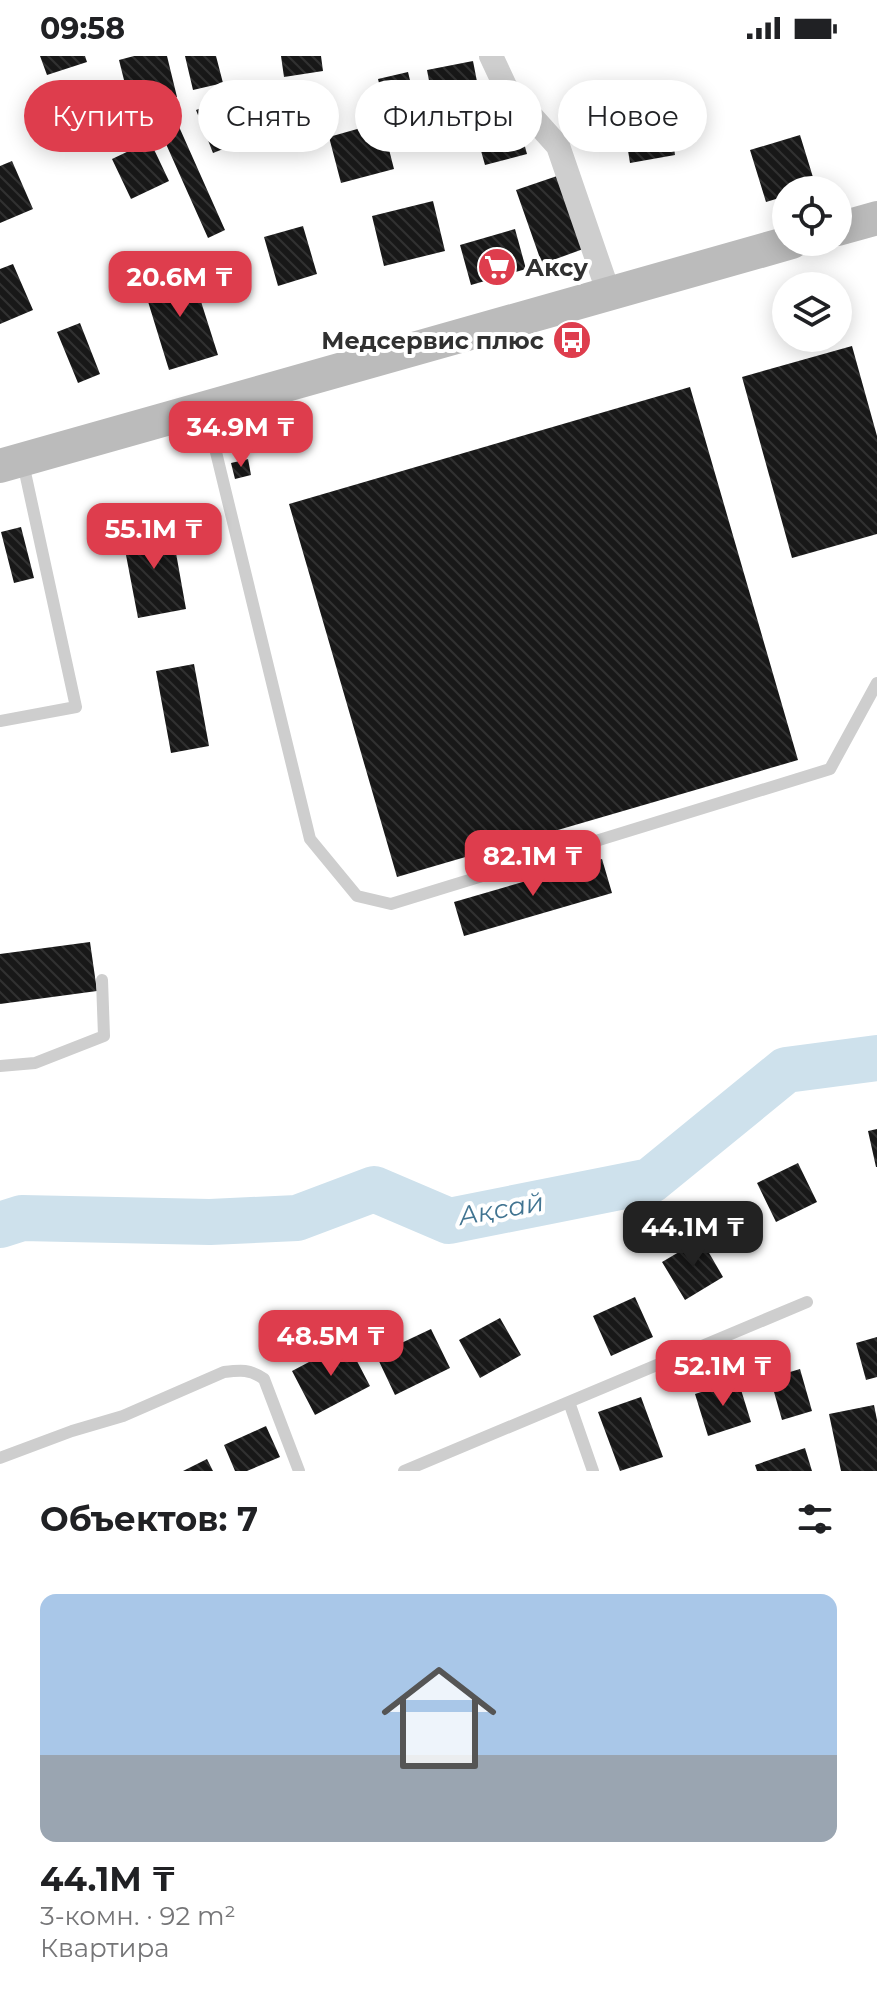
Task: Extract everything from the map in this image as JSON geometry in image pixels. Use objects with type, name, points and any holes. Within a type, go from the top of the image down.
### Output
[{"type":"main road","points":[[852,225],[877,218]]},
{"type":"main road","points":[[11,463],[772,248]]},
{"type":"street","points":[[491,56],[506,88],[558,146],[609,294]]},
{"type":"lane","points":[[206,408],[310,839],[357,896],[391,904],[830,769],[877,683]]},
{"type":"lane","points":[[0,721],[76,707],[11,463]]},
{"type":"lane","points":[[0,1066],[35,1063],[104,1036],[102,980]]},
{"type":"lane","points":[[404,1471],[807,1302]]},
{"type":"lane","points":[[0,1458],[123,1416],[224,1372],[253,1370],[264,1379],[299,1471]]},
{"type":"lane","points":[[569,1402],[593,1471]]},
{"type":"building","points":[[40,56],[85,56],[87,62],[47,75]]},
{"type":"building","points":[[134,56],[167,56],[173,80],[124,80],[119,60]]},
{"type":"building","points":[[185,56],[216,56],[222,80],[198,80],[198,89],[193,90]]},
{"type":"building","points":[[281,56],[321,56],[323,71],[284,77]]},
{"type":"building","points":[[473,61],[477,80],[429,80],[427,70]]},
{"type":"building","points":[[408,72],[410,80],[378,80]]},
{"type":"building","points":[[355,130],[355,152],[390,152],[394,169],[341,183],[333,152],[339,152],[339,134]]},
{"type":"building","points":[[182,133],[225,230],[208,238],[170,152],[182,152]]},
{"type":"building","points":[[800,135],[813,176],[772,176],[772,200],[766,202],[750,150]]},
{"type":"building","points":[[127,152],[155,152],[169,181],[131,199],[112,159]]},
{"type":"building","points":[[481,152],[526,152],[527,154],[485,165]]},
{"type":"building","points":[[628,152],[675,152],[675,155],[630,163]]},
{"type":"building","points":[[12,161],[33,209],[0,223],[0,166]]},
{"type":"building","points":[[560,175],[586,248],[542,264],[516,190]]},
{"type":"building","points":[[433,201],[445,251],[384,266],[372,216]]},
{"type":"building","points":[[303,226],[317,274],[278,286],[264,237]]},
{"type":"building","points":[[515,229],[526,269],[471,285],[460,245]]},
{"type":"building","points":[[13,264],[33,310],[0,324],[0,269]]},
{"type":"building","points":[[190,267],[218,355],[169,370],[142,282]]},
{"type":"building","points":[[80,323],[100,374],[78,383],[57,332]]},
{"type":"building","points":[[852,346],[877,436],[877,534],[792,558],[742,377],[831,352],[852,352]]},
{"type":"building","points":[[690,387],[798,760],[397,877],[289,504]]},
{"type":"building","points":[[248,459],[251,475],[235,479],[231,463]]},
{"type":"building","points":[[171,525],[186,609],[138,618],[122,534]]},
{"type":"building","points":[[21,527],[34,578],[14,583],[1,532]]},
{"type":"building","points":[[194,664],[209,746],[171,753],[156,671]]},
{"type":"building","points":[[602,859],[612,893],[464,936],[454,902]]},
{"type":"building","points":[[90,942],[97,991],[0,1004],[0,954]]},
{"type":"building","points":[[877,1129],[877,1167],[876,1167],[868,1131]]},
{"type":"building","points":[[798,1163],[817,1202],[776,1222],[757,1183]]},
{"type":"building","points":[[701,1239],[723,1277],[685,1300],[662,1262]]},
{"type":"building","points":[[635,1297],[653,1337],[611,1356],[593,1316]]},
{"type":"building","points":[[500,1318],[521,1355],[480,1378],[459,1340]]},
{"type":"building","points":[[431,1329],[450,1368],[395,1395],[376,1355]]},
{"type":"building","points":[[877,1337],[877,1377],[866,1380],[856,1343]]},
{"type":"building","points":[[347,1342],[370,1386],[315,1415],[292,1371]]},
{"type":"building","points":[[800,1369],[812,1411],[782,1420],[770,1378]]},
{"type":"building","points":[[738,1380],[751,1422],[708,1436],[695,1394]]},
{"type":"building","points":[[641,1397],[663,1457],[620,1471],[598,1412]]},
{"type":"building","points":[[874,1405],[877,1471],[841,1471],[829,1414]]},
{"type":"building","points":[[266,1426],[280,1457],[247,1471],[235,1471],[224,1445]]},
{"type":"building","points":[[805,1448],[812,1471],[757,1471],[755,1465]]},
{"type":"building","points":[[207,1459],[213,1471],[183,1471]]},
{"type":"waterway","name":"Ақсай","points":[[0,1225],[22,1218],[210,1222],[297,1218],[374,1189],[449,1221],[650,1181],[786,1070],[877,1058]]},
{"type":"place","name":"Аксу","points":[[497,267]]},
{"type":"place","name":"Медсервис плюс","points":[[572,340]]}]
